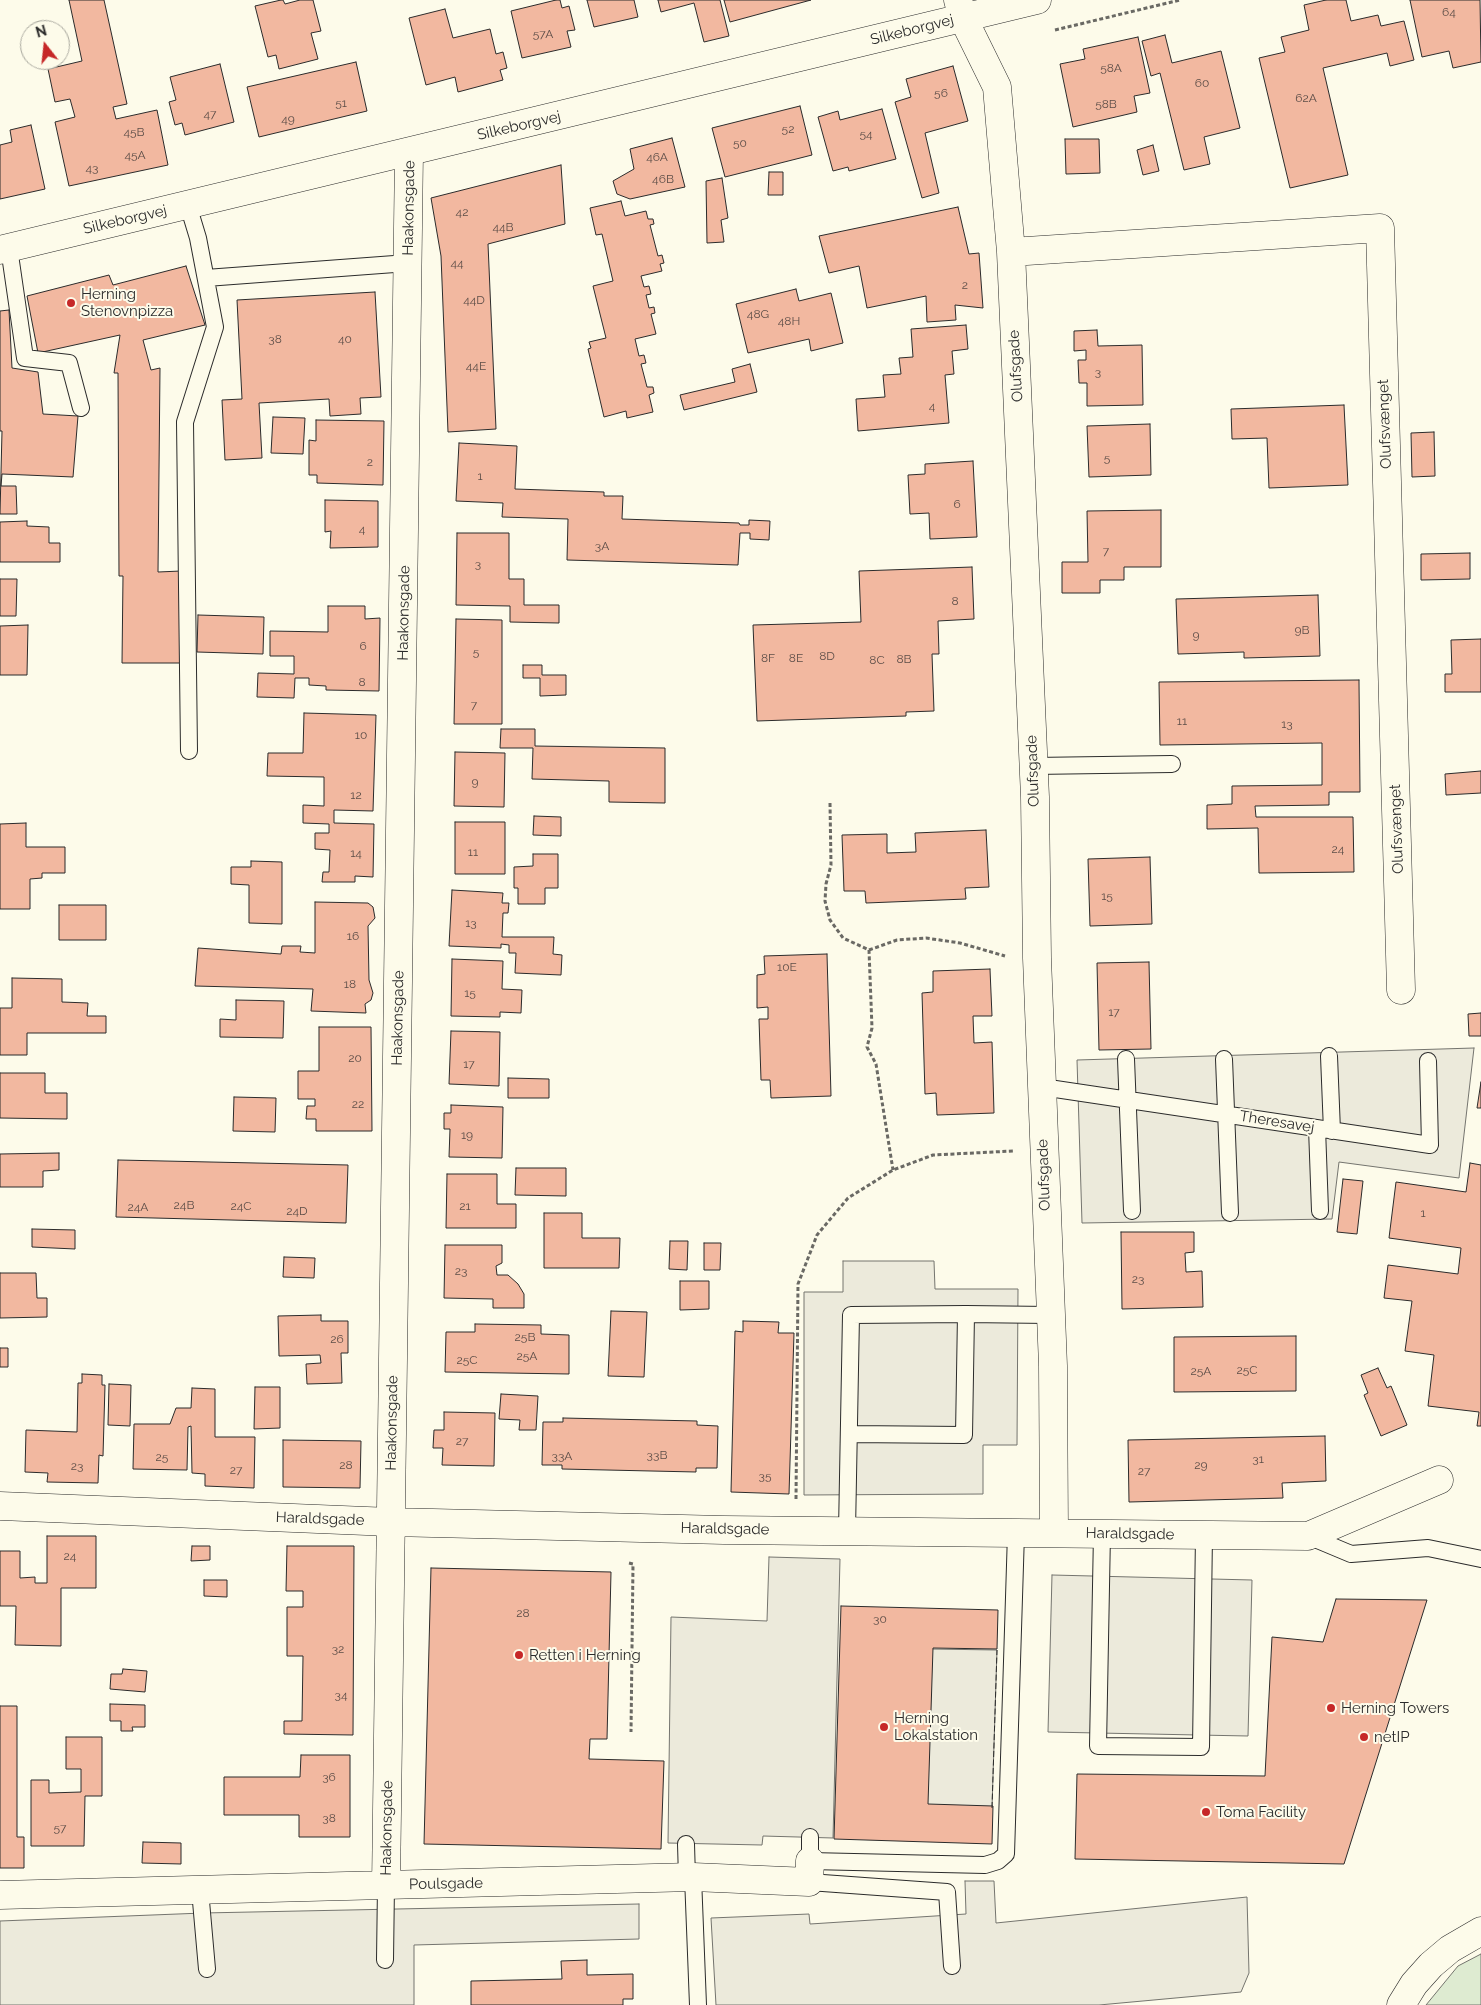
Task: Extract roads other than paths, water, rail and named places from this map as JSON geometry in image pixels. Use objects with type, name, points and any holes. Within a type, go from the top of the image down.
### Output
[{"type":"street","name":"Silkeborgvej","points":[[4,249],[410,152],[960,9],[1037,0]]},
{"type":"street","name":"Olufsgade","points":[[960,9],[997,87],[1011,252],[1034,766],[1037,958],[1049,1314],[1053,1366],[1054,1532]]},
{"type":"street","name":"Haakonsgade","points":[[386,1885],[410,152]]},
{"type":"street","name":"Olufsvænget","points":[[1011,252],[1380,228],[1401,990]]},
{"type":"street","name":"Haraldsgade","points":[[0,1506],[391,1522],[847,1531],[1308,1536],[1439,1480]]},
{"type":"street","name":"Poulsgade","points":[[0,1895],[690,1878],[810,1860]]},
{"type":"street","points":[[1401,2005],[1414,1984],[1430,1965],[1450,1949],[1481,1931]]},
{"type":"lane","points":[[188,205],[198,238],[215,327],[185,422],[189,751]]},
{"type":"lane","points":[[4,249],[25,358],[69,363],[81,408]]},
{"type":"lane","points":[[206,278],[408,263]]},
{"type":"lane","points":[[1034,766],[1172,764]]},
{"type":"lane","points":[[1320,1211],[1329,1056]]},
{"type":"lane","points":[[1126,1059],[1132,1211]]},
{"type":"lane","points":[[1224,1059],[1230,1214]]},
{"type":"lane","name":"Theresavej","points":[[1042,1087],[1430,1145],[1428,1061]]},
{"type":"lane","points":[[849,1434],[964,1435],[966,1314]]},
{"type":"lane","points":[[847,1531],[851,1315],[1049,1314]]},
{"type":"lane","points":[[810,1860],[985,1865],[998,1861],[1006,1854],[1016,1533]]},
{"type":"lane","points":[[1102,1533],[1098,1746],[1201,1747],[1204,1535]]},
{"type":"lane","points":[[1308,1536],[1351,1554],[1428,1548],[1481,1559]]},
{"type":"lane","points":[[686,1844],[698,2005]]},
{"type":"lane","points":[[810,1860],[947,1892],[952,1966]]},
{"type":"lane","points":[[385,1960],[386,1885]]},
{"type":"lane","points":[[200,1890],[207,1969]]},
{"type":"place","name":"Herning Stenovnpizza","points":[[71,303]]},
{"type":"place","name":"Retten i Herning","points":[[519,1655]]},
{"type":"place","name":"Herning Towers","points":[[1331,1708]]},
{"type":"place","name":"Herning Lokalstation","points":[[884,1727]]},
{"type":"place","name":"netIP","points":[[1364,1737]]},
{"type":"place","name":"Toma Facility","points":[[1206,1812]]}]
